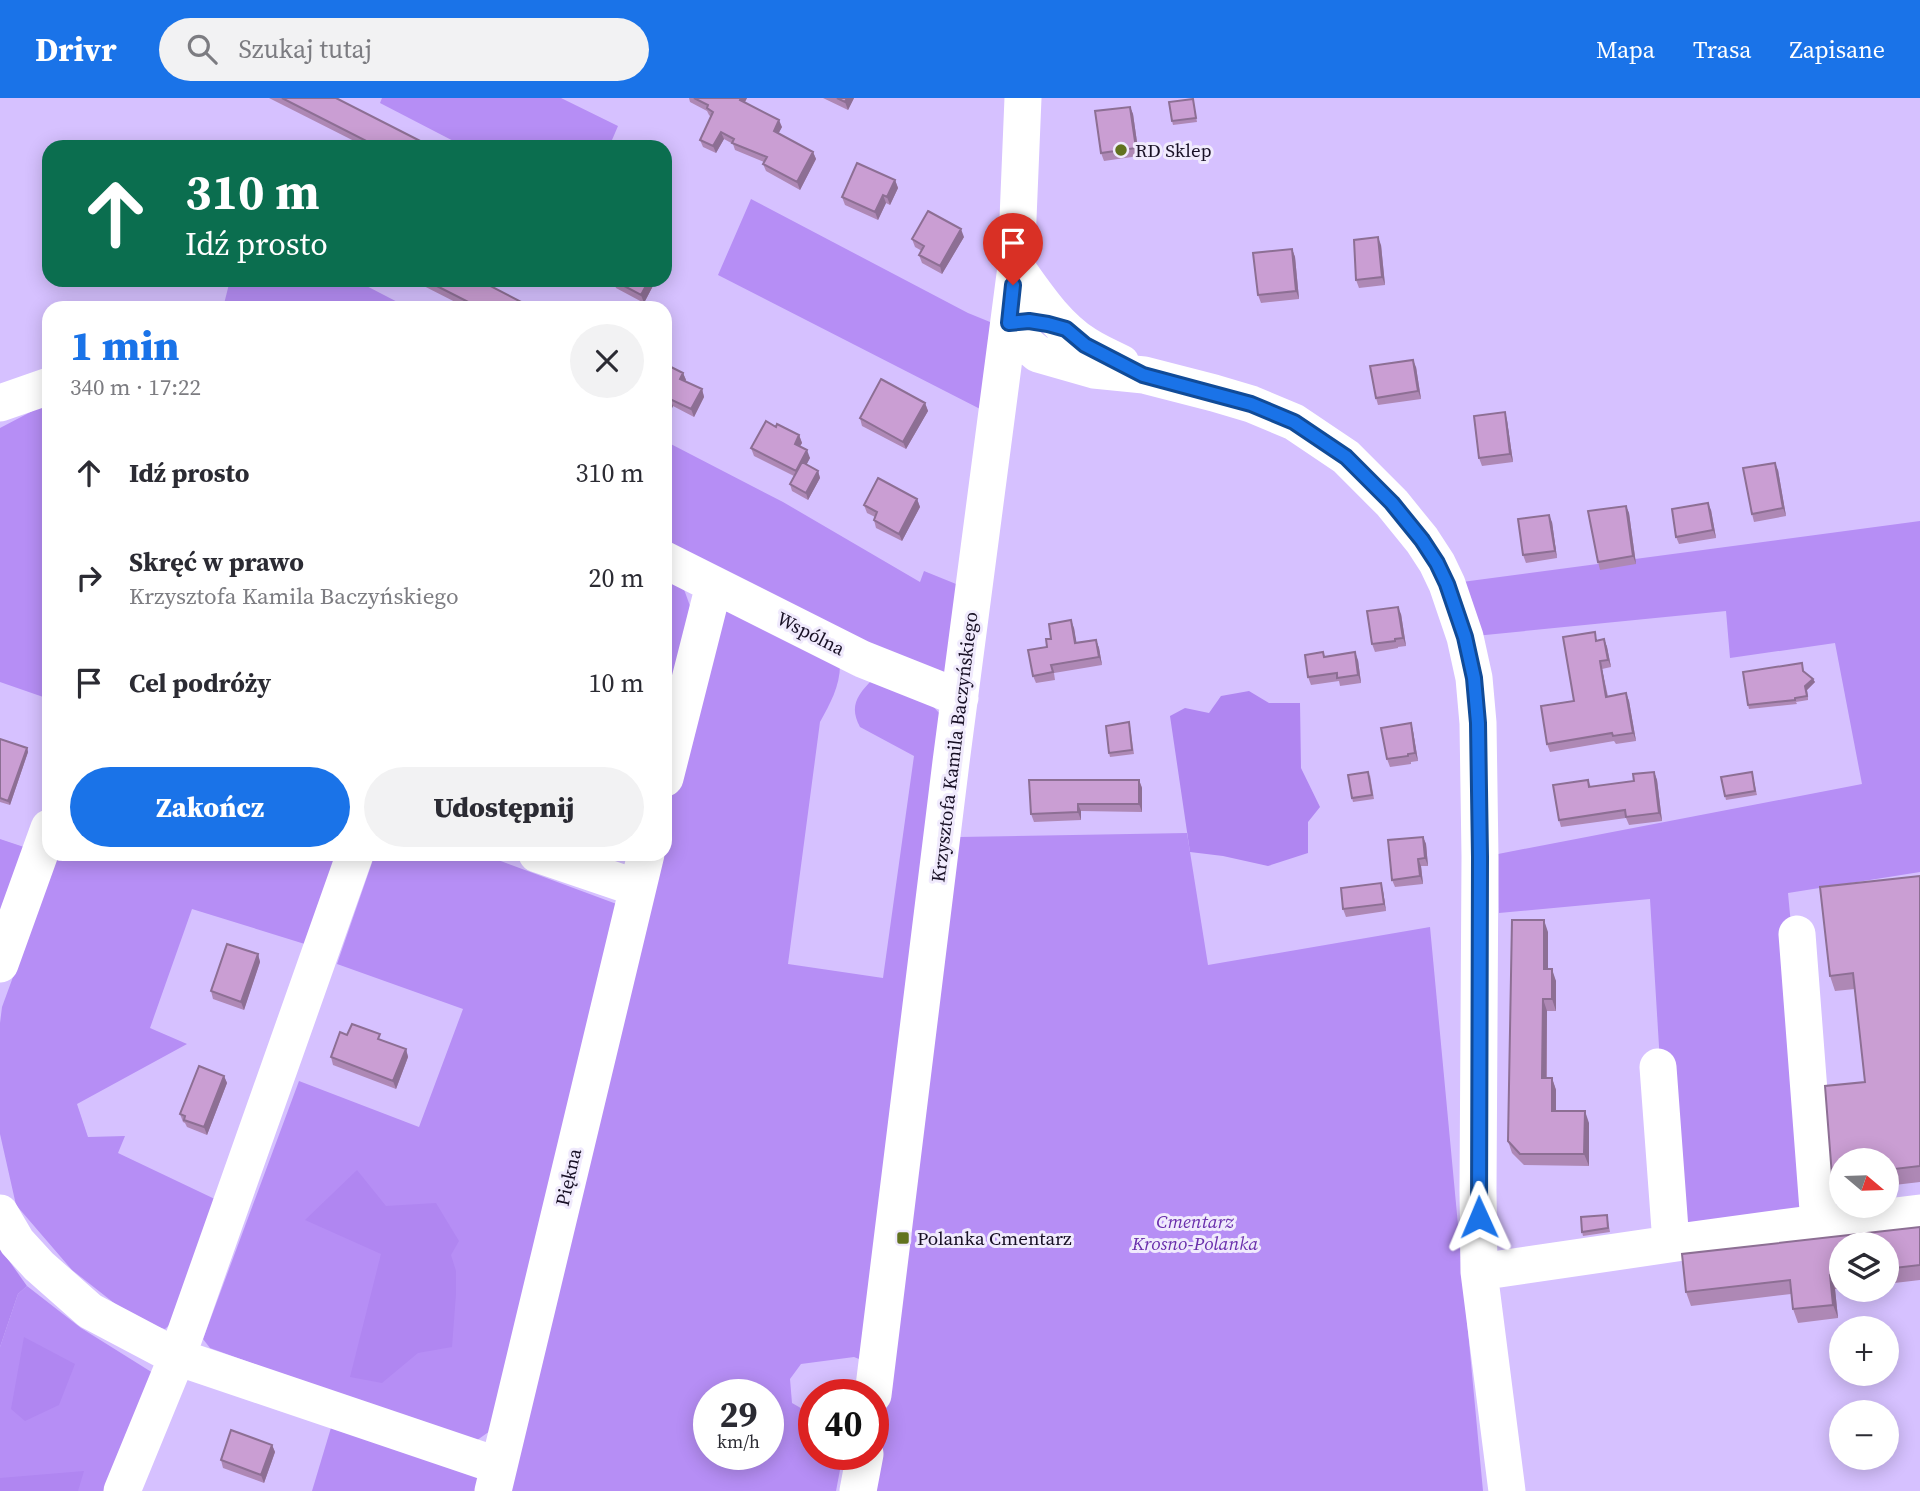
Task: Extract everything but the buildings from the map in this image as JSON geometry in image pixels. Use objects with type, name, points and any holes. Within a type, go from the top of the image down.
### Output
[{"type":"street","name":"Krzysztofa Kamila Baczyńskiego","points":[[875,1379],[951,762],[1016,267],[1023,98]]},
{"type":"street","points":[[1016,267],[1041,302],[1066,329],[1085,345],[1143,375]]},
{"type":"street","points":[[1066,329],[1029,321],[1009,323],[1021,340],[1038,355],[1094,370],[1143,375],[1251,404],[1294,422],[1346,457],[1392,503],[1422,540],[1447,584],[1465,637],[1474,678],[1478,723],[1479,1272],[1507,1491]]},
{"type":"street","points":[[1001,386],[1021,360],[1038,355]]},
{"type":"street","points":[[0,403],[42,388]]},
{"type":"street","name":"Wspólna","points":[[672,564],[862,659],[960,698]]},
{"type":"street","points":[[672,750],[714,585]]},
{"type":"street","points":[[0,964],[42,847]]},
{"type":"street","points":[[122,1491],[177,1357],[353,861]]},
{"type":"street","name":"Piękna","points":[[0,1213],[17,1242],[39,1266],[90,1311],[177,1357],[496,1478],[641,871],[580,861]]},
{"type":"street","points":[[1479,1272],[1819,1223],[1797,934]]},
{"type":"street","points":[[1658,1067],[1671,1243]]},
{"type":"street","points":[[1671,1243],[1920,1213]]},
{"type":"street","points":[[858,1491],[862,1470]]},
{"type":"green space","points":[[382,98],[561,98],[618,126],[612,140],[451,140],[380,103]]},
{"type":"green space","points":[[751,199],[968,313],[995,324],[986,412],[718,275]]},
{"type":"green space","points":[[228,287],[368,287],[396,301],[225,301]]},
{"type":"green space","points":[[42,406],[42,697],[0,682],[0,428]]},
{"type":"green space","points":[[672,445],[783,502],[920,582],[924,571],[961,586],[950,671],[936,677],[672,548]]},
{"type":"green space","points":[[1920,521],[1920,872],[1788,893],[1819,1223],[1671,1243],[1650,899],[1499,913],[1498,854],[1862,784],[1835,643],[1730,658],[1726,611],[1465,637],[1447,584]]},
{"type":"green space","points":[[672,576],[681,581],[690,606],[672,687]]},
{"type":"green space","points":[[725,608],[840,665],[836,688],[820,722],[788,964],[883,978],[914,756],[860,727],[855,713],[856,702],[872,680],[930,703],[940,714],[864,1361],[854,1357],[801,1364],[790,1379],[792,1403],[798,1406],[798,1470],[840,1470],[836,1491],[503,1491],[656,861],[672,861],[672,796],[715,617]]},
{"type":"green space","name":"Cmentarz Krosno-Polanka","points":[[1187,833],[1208,965],[1430,927],[1483,1491],[858,1491],[867,1470],[889,1470],[889,1379],[877,1379],[959,837]]},
{"type":"green space","points":[[0,839],[30,849],[0,930]]},
{"type":"green space","points":[[55,861],[336,861],[308,945],[192,909],[150,1028],[187,1044],[77,1104],[88,1137],[125,1136],[118,1153],[219,1201],[177,1318],[165,1329],[137,1321],[72,1270],[16,1205],[0,1134],[2,1007]]},
{"type":"green space","points":[[373,861],[501,861],[622,906],[490,1431],[473,1443],[210,1348],[203,1339],[299,1081],[419,1127],[463,1009],[337,964]]},
{"type":"green space","points":[[27,1286],[81,1328],[153,1373],[104,1491],[0,1491],[0,1347],[18,1294]]},
{"type":"green space","points":[[333,1421],[481,1476],[477,1491],[312,1491]]},
{"type":"shaded area","points":[[1249,691],[1269,703],[1300,703],[1301,768],[1320,807],[1308,822],[1308,853],[1268,866],[1190,852],[1170,716],[1185,708],[1209,713],[1221,696]]},
{"type":"shaded area","points":[[357,1170],[386,1206],[436,1203],[459,1241],[451,1255],[456,1271],[452,1347],[418,1353],[382,1383],[350,1377],[381,1254],[305,1220]]},
{"type":"shaded area","points":[[0,1248],[27,1286],[18,1294],[0,1347]]},
{"type":"shaded area","points":[[24,1337],[75,1364],[59,1405],[25,1421],[11,1409]]},
{"type":"shaded area","points":[[84,1471],[78,1491],[0,1491],[0,1478]]},
{"type":"place","name":"RD Sklep","points":[[1121,150]]},
{"type":"place","name":"Polanka Cmentarz","points":[[903,1238]]},
{"type":"route","points":[[1013,285],[1009,323],[1029,321],[1066,329],[1085,345],[1143,375],[1251,404],[1294,422],[1346,457],[1392,503],[1437,563],[1465,637],[1474,678],[1478,723],[1479,1217]]}]
